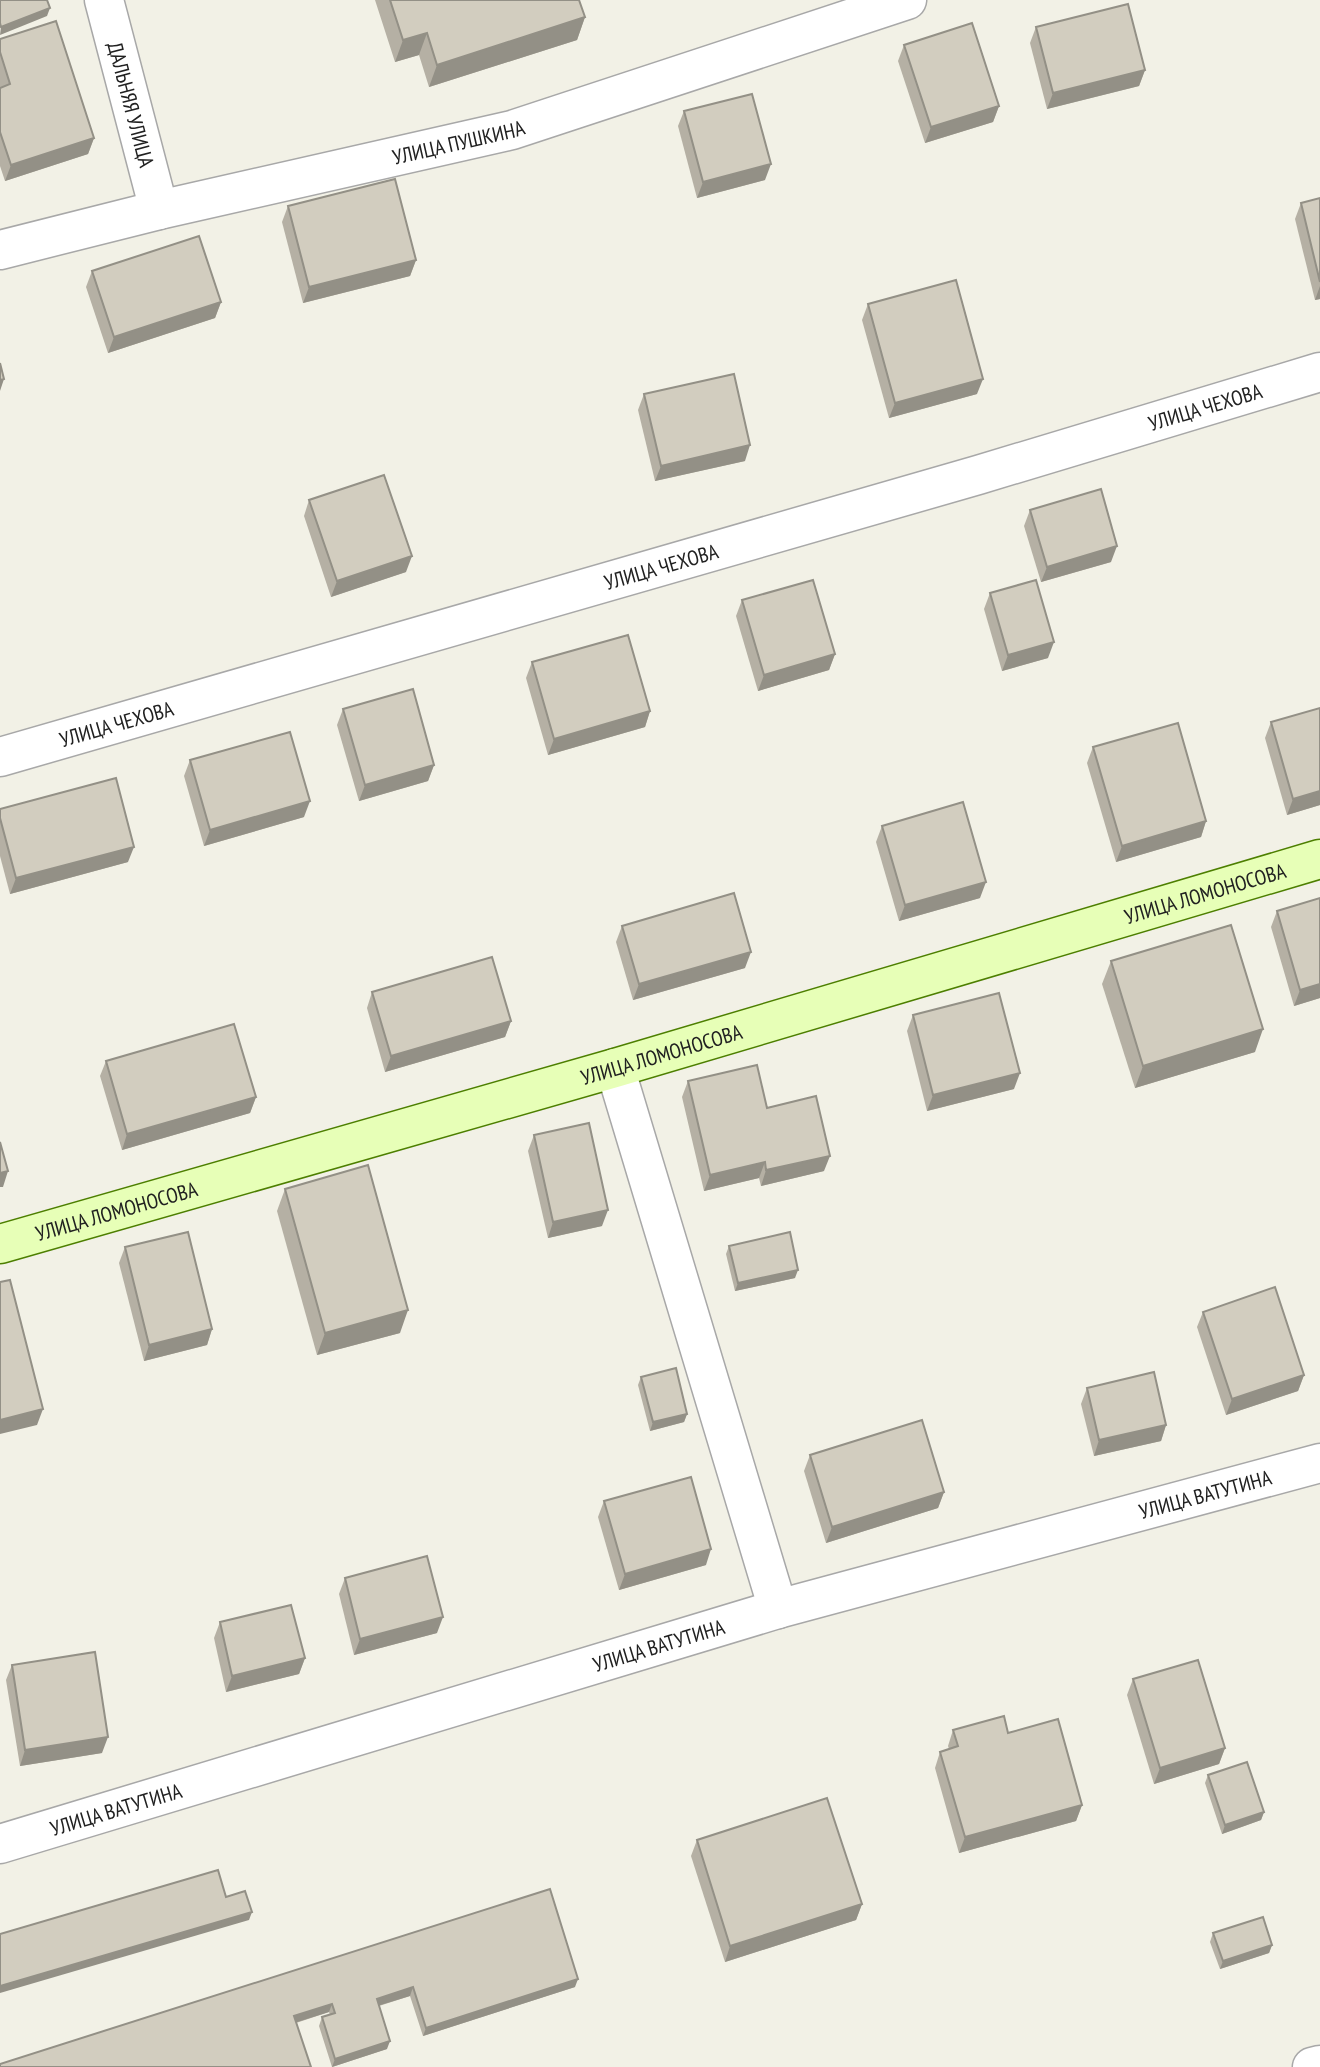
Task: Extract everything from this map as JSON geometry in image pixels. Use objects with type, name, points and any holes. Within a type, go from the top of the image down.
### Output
[{"type":"street","name":"ДАЛЬНЯЯ УЛИЦА","points":[[104,0],[159,210]]},
{"type":"street","name":"УЛИЦА ПУШКИНА","points":[[0,250],[159,210],[512,130],[907,0]]},
{"type":"street","name":"УЛИЦА ЧЕХОВА","points":[[0,757],[964,479],[1320,372]]},
{"type":"street","name":"УЛИЦА ЛОМОНОСОВА","points":[[0,1244],[615,1068],[1320,859]]},
{"type":"street","points":[[615,1068],[778,1609]]},
{"type":"street","name":"УЛИЦА ВАТУТИНА","points":[[0,1844],[778,1609],[1320,1463]]},
{"type":"street","points":[[1312,2067],[1320,2065]]},
{"type":"building","points":[[0,0],[47,0],[50,8],[1,27]]},
{"type":"building","points":[[390,0],[579,0],[585,17],[437,65],[427,33],[403,40]]},
{"type":"building","points":[[1128,4],[1145,70],[1053,93],[1036,27]]},
{"type":"building","points":[[56,21],[94,138],[11,165],[0,132],[0,88],[10,84],[0,52],[0,39]]},
{"type":"building","points":[[972,23],[999,106],[931,127],[904,45]]},
{"type":"building","points":[[752,94],[771,164],[703,182],[684,111]]},
{"type":"building","points":[[395,179],[416,260],[309,287],[288,206]]},
{"type":"building","points":[[1320,198],[1320,282],[1301,203]]},
{"type":"building","points":[[199,236],[221,302],[114,337],[92,271]]},
{"type":"building","points":[[956,280],[983,379],[895,403],[868,304]]},
{"type":"building","points":[[0,363],[4,379],[0,380]]},
{"type":"building","points":[[734,374],[750,445],[661,466],[644,394]]},
{"type":"building","points":[[384,475],[412,556],[337,581],[309,500]]},
{"type":"building","points":[[1101,489],[1117,546],[1047,567],[1030,510]]},
{"type":"building","points":[[813,580],[835,654],[764,675],[742,600]]},
{"type":"building","points":[[1036,580],[1054,642],[1008,655],[990,593]]},
{"type":"building","points":[[628,635],[650,711],[554,739],[532,662]]},
{"type":"building","points":[[413,689],[434,765],[365,785],[343,709]]},
{"type":"building","points":[[1320,708],[1320,791],[1293,799],[1271,722]]},
{"type":"building","points":[[1178,723],[1206,821],[1122,846],[1093,747]]},
{"type":"building","points":[[290,732],[310,801],[210,830],[190,760]]},
{"type":"building","points":[[116,778],[134,847],[16,878],[0,809]]},
{"type":"building","points":[[963,802],[986,882],[905,905],[882,826]]},
{"type":"building","points":[[734,893],[751,952],[639,984],[622,926]]},
{"type":"building","points":[[1320,898],[1320,984],[1300,990],[1277,911]]},
{"type":"building","points":[[1231,925],[1263,1029],[1143,1066],[1111,961]]},
{"type":"building","points":[[492,957],[511,1021],[391,1056],[372,992]]},
{"type":"building","points":[[999,993],[1020,1073],[933,1095],[913,1015]]},
{"type":"building","points":[[234,1024],[256,1097],[127,1134],[106,1061]]},
{"type":"building","points":[[757,1065],[767,1108],[816,1096],[830,1156],[766,1170],[765,1162],[710,1175],[688,1081]]},
{"type":"building","points":[[589,1123],[608,1210],[553,1222],[534,1135]]},
{"type":"building","points":[[0,1142],[8,1171],[0,1173]]},
{"type":"building","points":[[368,1165],[408,1310],[325,1333],[285,1189]]},
{"type":"building","points":[[188,1232],[212,1329],[149,1345],[125,1247]]},
{"type":"building","points":[[790,1232],[798,1270],[738,1283],[729,1246]]},
{"type":"building","points":[[10,1280],[43,1409],[0,1420],[0,1282]]},
{"type":"building","points":[[1275,1287],[1304,1375],[1232,1399],[1203,1312]]},
{"type":"building","points":[[676,1368],[687,1414],[653,1422],[641,1377]]},
{"type":"building","points":[[1154,1372],[1166,1425],[1099,1440],[1087,1388]]},
{"type":"building","points":[[922,1420],[944,1492],[832,1527],[810,1455]]},
{"type":"building","points":[[691,1477],[711,1549],[625,1574],[604,1501]]},
{"type":"building","points":[[427,1556],[443,1617],[360,1639],[345,1578]]},
{"type":"building","points":[[291,1605],[305,1658],[232,1676],[220,1622]]},
{"type":"building","points":[[95,1652],[108,1737],[25,1750],[12,1665]]},
{"type":"building","points":[[1198,1660],[1225,1748],[1160,1768],[1133,1679]]},
{"type":"building","points":[[1004,1716],[1008,1733],[1058,1719],[1082,1805],[965,1837],[940,1752],[958,1746],[953,1730]]},
{"type":"building","points":[[1247,1762],[1264,1812],[1225,1825],[1208,1775]]},
{"type":"building","points":[[827,1798],[862,1904],[730,1946],[697,1840]]},
{"type":"building","points":[[218,1870],[226,1897],[245,1891],[252,1912],[0,1986],[0,1934]]},
{"type":"building","points":[[550,1889],[578,1979],[426,2028],[413,1987],[377,1999],[390,2041],[335,2059],[322,2017],[335,2013],[332,2004],[294,2016],[311,2067],[0,2067],[0,2064]]},
{"type":"building","points":[[1263,1917],[1272,1945],[1223,1961],[1213,1933]]}]
